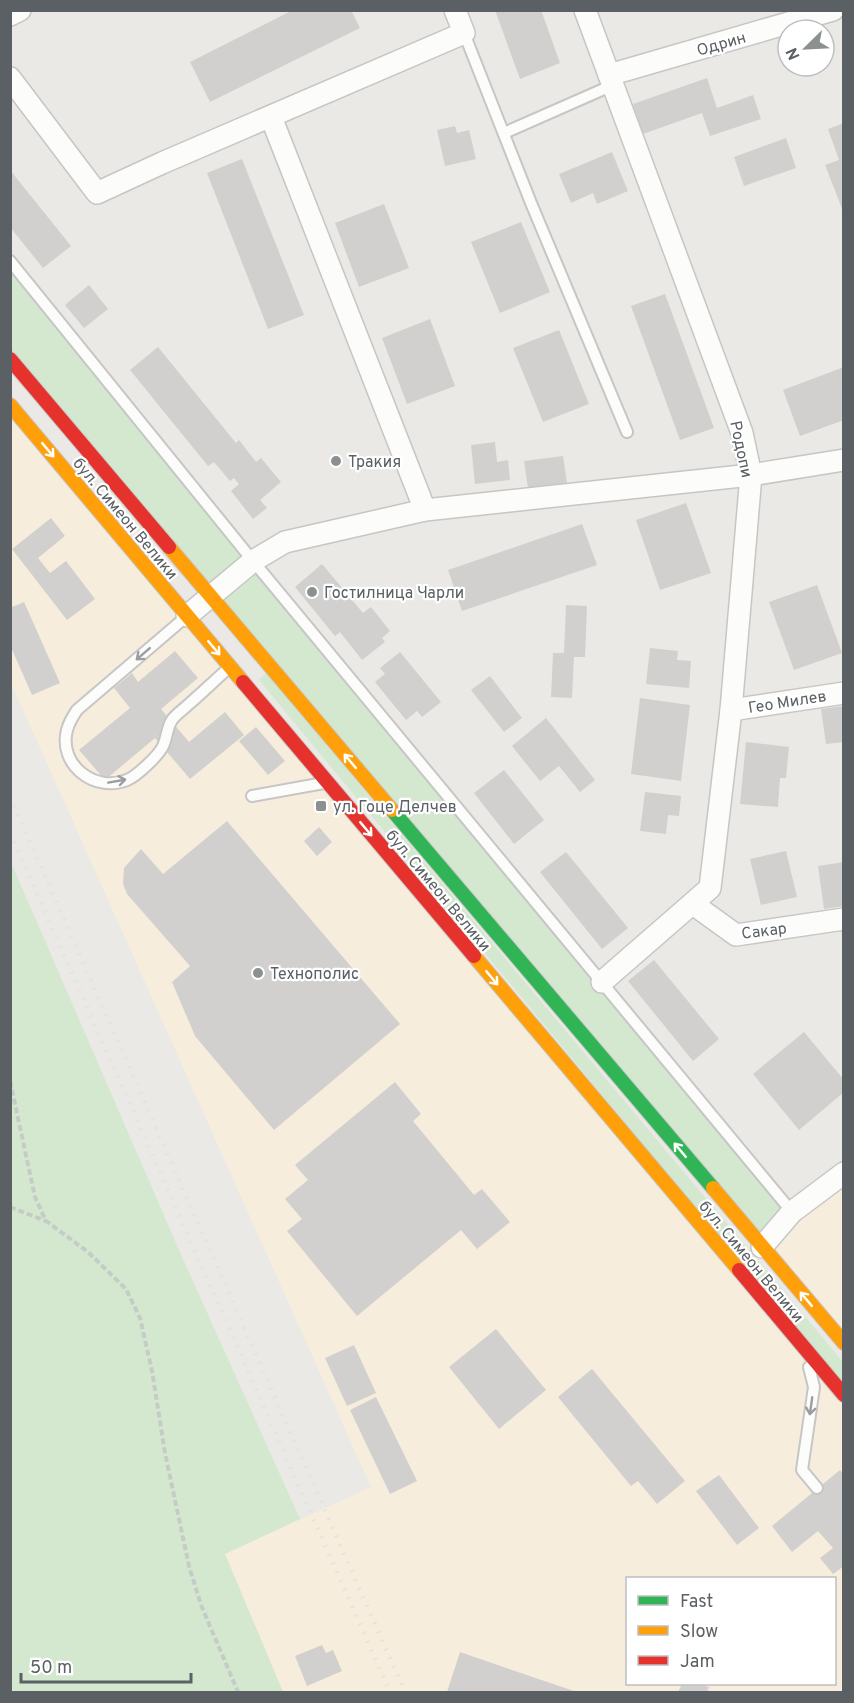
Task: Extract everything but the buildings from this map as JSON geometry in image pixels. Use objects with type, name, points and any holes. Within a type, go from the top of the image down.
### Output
[{"type":"main road","name":"бул. Симеон Велики","points":[[10,359],[843,1344]]},
{"type":"main road","name":"бул. Симеон Велики","points":[[10,405],[843,1395]]},
{"type":"street","points":[[10,15],[20,10]]},
{"type":"street","points":[[10,78],[97,193],[464,33],[455,10]]},
{"type":"street","name":"Родопи","points":[[585,10],[742,433],[751,475],[731,710],[710,888],[602,982]]},
{"type":"street","name":"Одрин","points":[[611,80],[833,10]]},
{"type":"street","points":[[271,117],[425,510]]},
{"type":"street","points":[[187,616],[253,561],[285,542],[425,510],[751,475],[843,460]]},
{"type":"street","name":"Гео Милев","points":[[731,710],[843,693]]},
{"type":"street","name":"Сакар","points":[[693,904],[736,935],[843,919]]},
{"type":"street","points":[[762,1247],[792,1212],[843,1173]]},
{"type":"lane","points":[[464,33],[531,203],[627,432]]},
{"type":"lane","points":[[504,133],[611,80]]},
{"type":"lane","points":[[10,261],[253,561],[792,1212]]},
{"type":"lane","points":[[187,616],[74,715],[66,732],[66,746],[71,760],[79,771],[100,783],[126,780],[136,775],[163,747],[171,721],[230,667]]},
{"type":"lane","points":[[252,796],[327,782]]},
{"type":"lane","points":[[805,1349],[814,1387],[802,1470],[817,1488]]},
{"type":"path","points":[[10,1081],[35,1197],[46,1221]]},
{"type":"path","points":[[10,1207],[46,1221],[88,1252],[126,1289],[140,1318],[152,1371],[165,1454],[189,1566],[201,1605],[238,1692]]},
{"type":"shaded area","points":[[10,405],[843,1395],[843,1692],[283,1692],[225,1554],[371,1487],[11,683]]},
{"type":"shaded area","points":[[843,1173],[843,1343],[762,1247]]},
{"type":"green space","points":[[10,261],[792,1212],[762,1247],[11,359]]},
{"type":"green space","points":[[266,673],[843,1362],[843,1386],[259,680]]},
{"type":"green space","points":[[10,860],[179,1250],[300,1519],[225,1554],[283,1692],[17,1692],[11,1690]]},
{"type":"railway","points":[[10,797],[405,1692]]},
{"type":"railway","points":[[10,833],[390,1692]]},
{"type":"traffic: fast","points":[[392,810],[713,1188]]},
{"type":"traffic: slow","points":[[10,405],[243,682]]},
{"type":"traffic: slow","points":[[169,547],[392,810]]},
{"type":"traffic: slow","points":[[474,956],[739,1270]]},
{"type":"traffic: slow","points":[[713,1188],[844,1343]]},
{"type":"traffic: jam","points":[[10,359],[169,547]]},
{"type":"traffic: jam","points":[[243,682],[474,956]]},
{"type":"traffic: jam","points":[[739,1270],[844,1395]]},
{"type":"place","name":"Тракия","points":[[336,461]]},
{"type":"place","name":"Гостилница Чарли","points":[[312,592]]},
{"type":"place","name":"ул. Гоце Делчев","points":[[321,806]]},
{"type":"place","name":"Технополис","points":[[258,973]]}]
